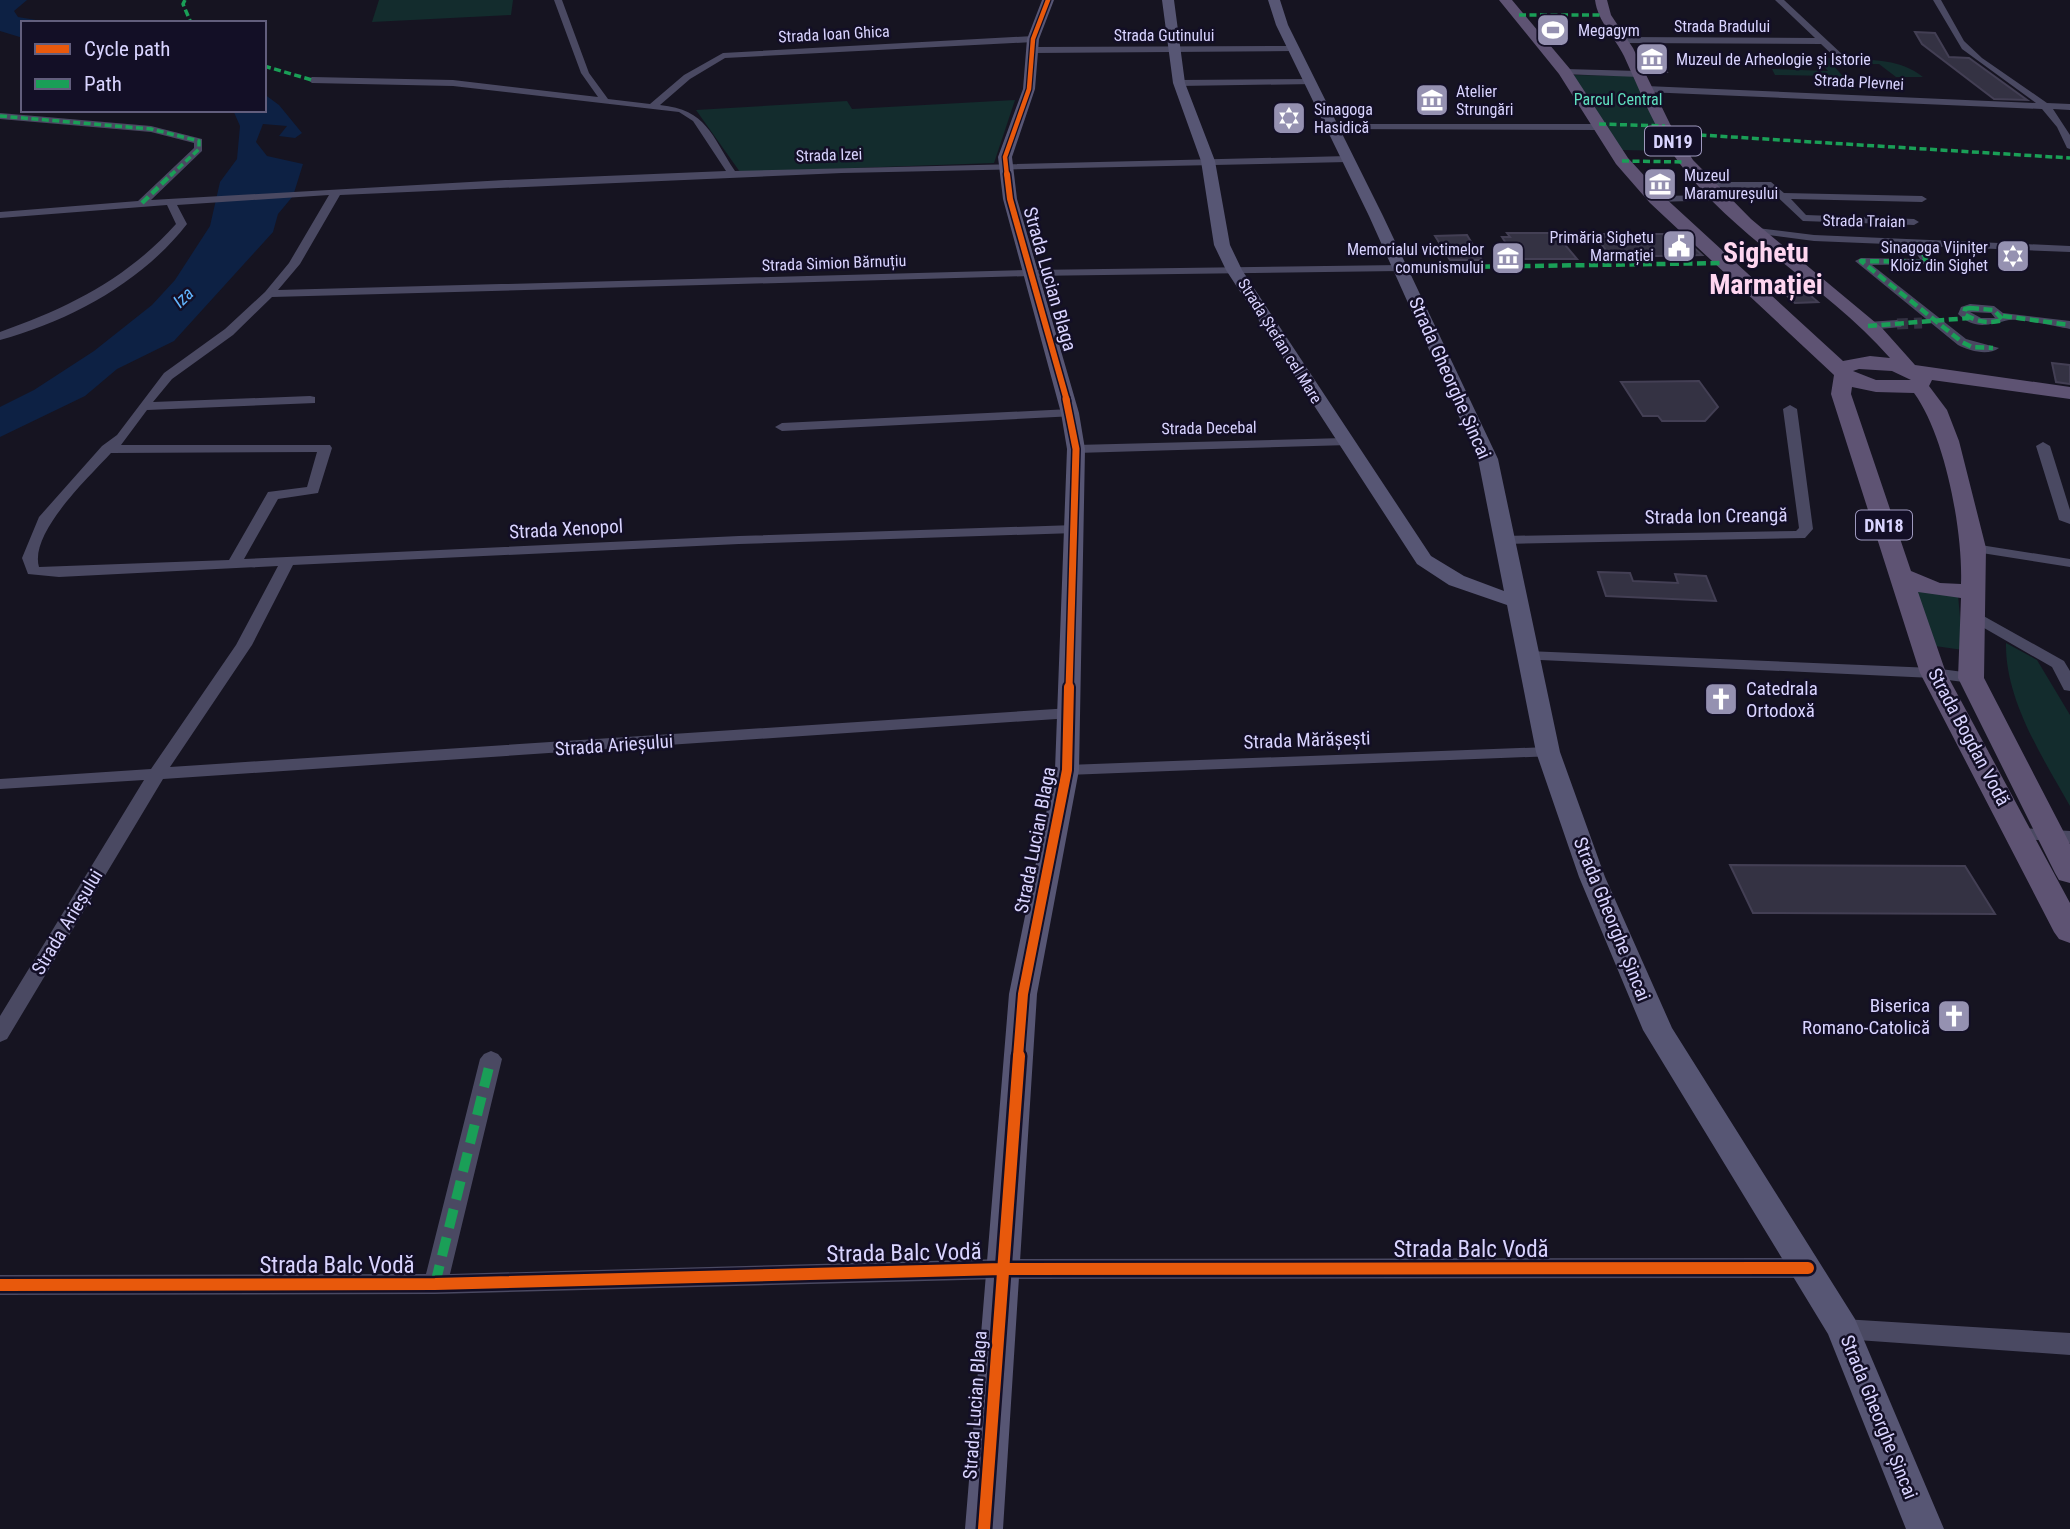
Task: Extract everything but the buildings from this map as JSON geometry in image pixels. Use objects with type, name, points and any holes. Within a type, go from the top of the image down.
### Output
[{"type":"main road","points":[[1004,165],[1029,89],[1034,45],[1048,0]]},
{"type":"main road","name":"Strada Ștefan cel Mare","points":[[1168,0],[1179,83],[1208,161],[1213,204],[1223,245],[1234,270],[1344,442],[1432,567],[1457,582],[1516,601]]},
{"type":"main road","name":"Strada Gheorghe Șincai","points":[[1274,0],[1293,48],[1400,268],[1488,459],[1548,752],[1592,877],[1658,1030],[1808,1268],[1843,1329],[1925,1529]]},
{"type":"main road","name":"DN19","points":[[1505,0],[1565,72],[1622,161],[1656,199],[1842,372]]},
{"type":"main road","name":"DN19","points":[[1601,0],[1604,18],[1623,40],[1685,162],[1720,198],[1895,351],[1915,378]]},
{"type":"main road","name":"Strada Lucian Blaga","points":[[984,1529],[1023,994],[1067,770],[1071,713],[1075,529],[1076,449],[1070,413],[1010,199],[1004,165]]},
{"type":"main road","points":[[1842,372],[1849,365],[1861,364],[1915,378],[1988,381],[2070,393]]},
{"type":"main road","name":"Strada Bogdan Vodă","points":[[1842,372],[1841,394],[1933,673],[2021,834],[2070,932]]},
{"type":"main road","name":"Strada Bogdan Vodă","points":[[1915,378],[1937,411],[1960,483],[1974,548],[1971,678],[2061,837],[2070,873]]},
{"type":"main road","points":[[1937,411],[1967,390],[1988,381]]},
{"type":"main road","points":[[1903,576],[1923,587],[1971,602]]},
{"type":"street","points":[[558,0],[585,73],[606,102]]},
{"type":"street","points":[[839,0],[856,0]]},
{"type":"street","name":"Strada Bradului","points":[[1779,0],[1840,58]]},
{"type":"street","points":[[1937,0],[1965,47],[2049,107],[2064,126],[2070,146]]},
{"type":"street","name":"Strada Bradului","points":[[1623,40],[1821,41]]},
{"type":"street","name":"Strada Gutinului","points":[[1034,45],[1176,49],[1293,48]]},
{"type":"street","name":"Strada Ioan Ghica","points":[[653,106],[687,77],[723,56],[1034,45]]},
{"type":"street","name":"Strada Plevnei","points":[[1565,72],[1642,81],[2070,107]]},
{"type":"street","points":[[312,80],[441,82],[653,106],[691,114],[733,175]]},
{"type":"street","points":[[1179,83],[1311,82]]},
{"type":"street","points":[[0,116],[151,129],[199,141],[199,149],[142,203]]},
{"type":"street","points":[[1333,127],[1601,127]]},
{"type":"street","name":"Strada Izei","points":[[0,215],[170,201],[733,175],[1004,165],[1348,159]]},
{"type":"street","name":"Strada Traian","points":[[1706,185],[1771,185],[1803,218],[1914,222]]},
{"type":"street","points":[[107,449],[122,438],[143,406],[168,376],[229,332],[269,294],[294,264],[336,193]]},
{"type":"street","name":"Strada Traian","points":[[1782,196],[1922,199]]},
{"type":"street","points":[[1656,199],[1720,198]]},
{"type":"street","points":[[0,337],[56,317],[133,274],[168,242],[181,224],[170,201]]},
{"type":"street","points":[[1860,220],[1872,241]]},
{"type":"street","points":[[1757,230],[1814,238],[2070,249]]},
{"type":"street","points":[[1717,257],[1781,251],[1814,238]]},
{"type":"street","points":[[1915,243],[1926,258],[1923,262],[1861,261],[1962,342],[1972,347],[1993,348]]},
{"type":"street","name":"Strada Simion Bărnuțiu","points":[[269,294],[1030,273],[1400,268]]},
{"type":"street","points":[[1922,323],[1969,318],[1963,312],[1970,307],[1994,310],[2003,317],[2070,325]]},
{"type":"street","points":[[1868,326],[1897,324]]},
{"type":"street","points":[[143,406],[310,400]]},
{"type":"street","name":"Strada Ion Creangă","points":[[1504,540],[1800,535],[1807,529],[1790,410]]},
{"type":"street","points":[[782,427],[1070,413]]},
{"type":"street","name":"Strada Decebal","points":[[1076,449],[1344,442]]},
{"type":"street","points":[[2043,446],[2066,520],[2070,520]]},
{"type":"street","points":[[107,449],[325,448],[313,490],[273,495],[233,565]]},
{"type":"street","name":"Strada Xenopol","points":[[107,449],[44,520],[29,558],[33,571],[287,563],[711,541],[1075,529]]},
{"type":"street","points":[[1974,548],[2070,563]]},
{"type":"street","name":"Strada Arieșului","points":[[0,1034],[156,774],[231,663],[277,587],[287,563]]},
{"type":"street","points":[[1971,602],[2058,664],[2070,686]]},
{"type":"street","points":[[1527,656],[1933,673],[1971,678]]},
{"type":"street","name":"Strada Arieșului","points":[[0,784],[1071,713]]},
{"type":"street","name":"Strada Mărășești","points":[[1067,770],[1548,752]]},
{"type":"street","points":[[2021,834],[2061,837]]},
{"type":"street","points":[[435,1284],[491,1059]]},
{"type":"street","name":"Strada Balc Vodă","points":[[0,1285],[435,1284],[1002,1269],[1808,1268]]},
{"type":"street","points":[[1843,1329],[2070,1344]]},
{"type":"green space","points":[[379,0],[513,0],[511,15],[372,22]]},
{"type":"green space","points":[[1817,58],[1836,58],[1842,63],[1832,64],[1855,90],[1844,89],[1832,76],[1775,75],[1772,69],[1828,71]]},
{"type":"green space","points":[[1846,59],[1896,64],[1923,77],[1896,77],[1879,64],[1851,64]]},
{"type":"green space","name":"Parcul Central","points":[[1572,75],[1633,76],[1669,151],[1622,150]]},
{"type":"green space","points":[[1015,100],[994,163],[740,172],[696,110],[847,101],[852,109]]},
{"type":"green space","points":[[1916,590],[1958,595],[1963,650],[1935,646]]},
{"type":"green space","points":[[2006,643],[2037,660],[2070,715],[2070,806],[2027,728],[2012,686]]},
{"type":"water","points":[[0,0],[27,0],[14,11],[18,17],[42,21],[21,21],[21,37],[0,31]]},
{"type":"water","name":"Iza","points":[[266,95],[279,105],[302,133],[295,138],[279,136],[287,126],[263,124],[256,142],[267,156],[303,164],[293,196],[278,214],[273,232],[174,341],[117,369],[85,396],[0,437],[0,407],[34,390],[94,351],[152,305],[175,280],[210,226],[220,182],[237,159],[240,126],[234,112],[266,112]]},
{"type":"tunnel","points":[[1897,324],[1922,323]]},
{"type":"marked path","points":[[185,0],[183,4],[190,21]]},
{"type":"marked path","points":[[1519,15],[1603,15]]},
{"type":"marked path","points":[[266,67],[312,80]]},
{"type":"marked path","points":[[0,116],[151,129],[199,141],[199,149],[142,203]]},
{"type":"marked path","points":[[1599,124],[1665,126]]},
{"type":"marked path","points":[[1668,133],[2070,158]]},
{"type":"marked path","points":[[1622,161],[1685,162]]},
{"type":"marked path","points":[[1915,243],[1926,258],[1923,262],[1861,261],[1962,342],[1972,347],[1993,348]]},
{"type":"marked path","points":[[1400,268],[1722,263]]},
{"type":"marked path","points":[[1970,308],[1994,310],[2003,320],[1983,322],[1973,319],[1964,314],[1965,309],[1970,308]]},
{"type":"marked path","points":[[2003,316],[2070,325]]},
{"type":"marked path","points":[[1868,326],[1969,318]]},
{"type":"marked path","points":[[435,1284],[491,1059]]},
{"type":"cycle path","points":[[984,1529],[1023,994],[1067,770],[1076,449],[1070,413],[1010,199],[1005,157],[1029,89],[1033,39],[1048,0]]},
{"type":"cycle path","points":[[0,1285],[435,1284],[1002,1269],[1808,1268]]},
{"type":"place","name":"Megagym","points":[[1553,30]]},
{"type":"place","name":"Muzeul de Arheologie și Istorie","points":[[1652,59]]},
{"type":"place","name":"Atelier Strungări","points":[[1432,100]]},
{"type":"place","name":"Sinagoga Hasidică","points":[[1289,118]]},
{"type":"place","name":"Muzeul Maramureșului","points":[[1660,184]]},
{"type":"place","name":"Primăria Sighetu Marmației","points":[[1679,246]]},
{"type":"place","name":"Sinagoga Vijnițer Kloiz din Sighet","points":[[2013,256]]},
{"type":"place","name":"Memorialul victimelor comunismului","points":[[1508,258]]},
{"type":"place","name":"Catedrala Ortodoxă","points":[[1721,699]]},
{"type":"place","name":"Biserica Romano-Catolică","points":[[1954,1016]]},
{"type":"district","name":"Sighetu Marmației","points":[[1766,268]]}]
